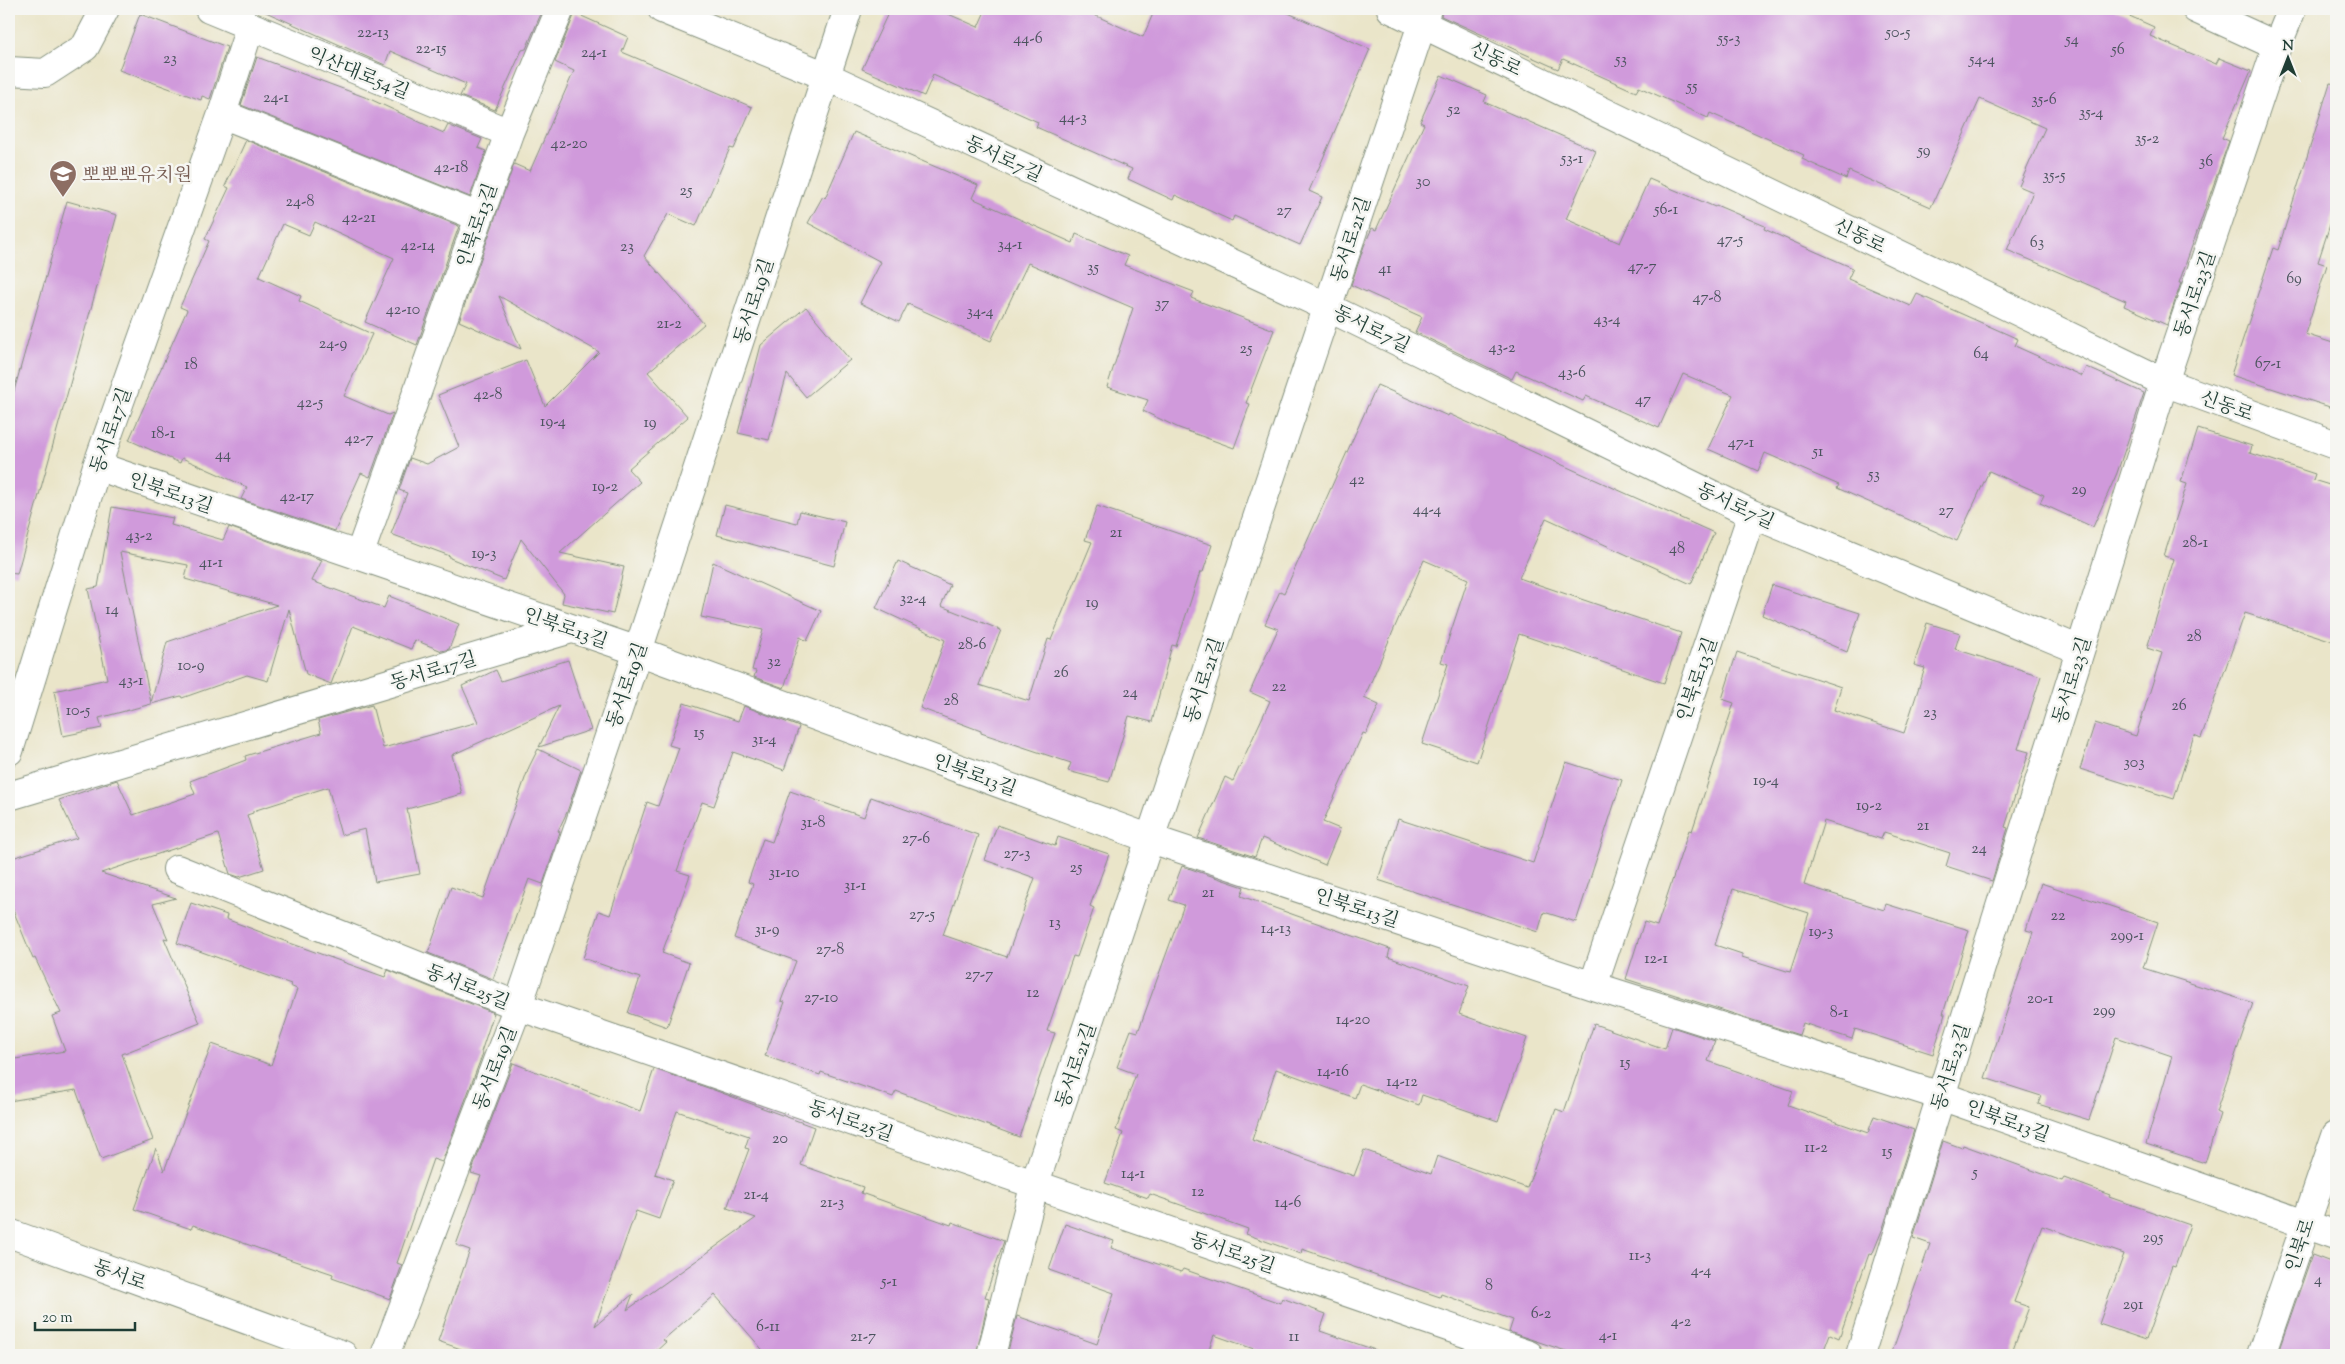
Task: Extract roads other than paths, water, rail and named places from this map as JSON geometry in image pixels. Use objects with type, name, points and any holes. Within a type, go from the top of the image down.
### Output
[{"type":"street","points":[[9,71],[45,73],[53,68],[85,47],[105,9]]},
{"type":"street","name":"익산대로54길","points":[[209,9],[508,133]]},
{"type":"street","name":"인북로13길","points":[[358,556],[508,133],[560,9]]},
{"type":"street","name":"동서로7길","points":[[662,9],[826,76],[1327,307],[1752,514],[2080,650]]},
{"type":"street","name":"동서로19길","points":[[385,1355],[518,1006],[638,651],[848,9]]},
{"type":"street","name":"신동로","points":[[1391,9],[1424,16],[2164,382],[2336,445]]},
{"type":"street","points":[[2196,9],[2277,46]]},
{"type":"street","name":"동서로23길","points":[[1860,1355],[2164,382],[2277,46],[2292,9]]},
{"type":"street","name":"동서로21길","points":[[991,1355],[1035,1183],[1424,16]]},
{"type":"street","name":"동서로17길","points":[[9,751],[97,466],[222,114],[250,27]]},
{"type":"street","points":[[222,114],[479,217]]},
{"type":"street","name":"인북로13길","points":[[97,466],[638,651],[1151,839],[1593,986],[1941,1096],[2305,1226],[2336,1235]]},
{"type":"street","name":"인북로13길","points":[[1593,986],[1752,514]]},
{"type":"street","name":"동서로17길","points":[[9,796],[570,629]]},
{"type":"street","name":"동서로25길","points":[[178,869],[518,1006],[1529,1355]]},
{"type":"street","name":"인북로","points":[[2261,1355],[2336,1135]]},
{"type":"street","name":"동서로","points":[[9,1233],[343,1355]]},
{"type":"place","name":"뽀뽀뽀유치원","points":[[63,198]]}]
